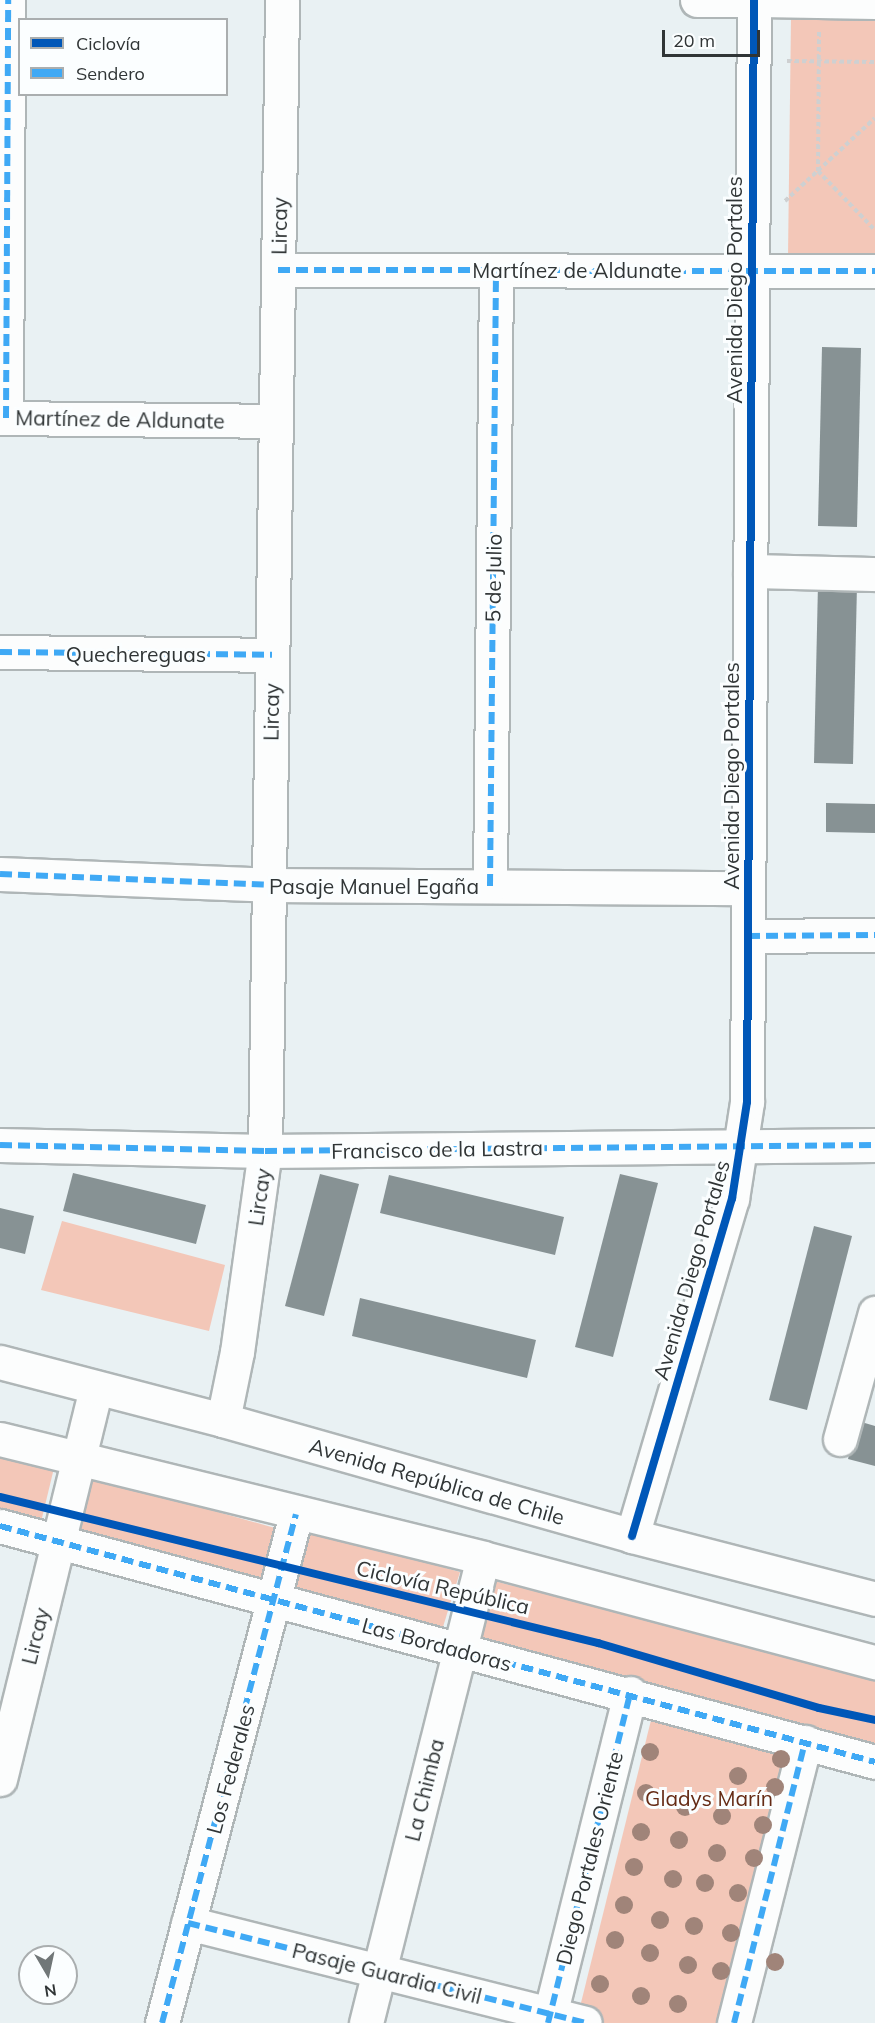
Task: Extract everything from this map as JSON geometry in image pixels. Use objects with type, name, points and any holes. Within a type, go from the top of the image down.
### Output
[{"type":"street","points":[[3,418],[8,0]]},
{"type":"street","name":"Lircay","points":[[223,1420],[237,1352],[265,1151],[282,0]]},
{"type":"street","points":[[697,0],[749,0]]},
{"type":"street","name":"Avenida Diego Portales","points":[[632,1536],[732,1199],[744,1145],[748,936],[754,0]]},
{"type":"street","points":[[760,0],[875,2]]},
{"type":"street","name":"Martínez de Aldunate","points":[[278,270],[875,271]]},
{"type":"street","name":"5 de Julio","points":[[490,886],[496,270]]},
{"type":"street","name":"Martínez de Aldunate","points":[[3,418],[276,421]]},
{"type":"street","points":[[750,571],[875,574]]},
{"type":"street","name":"Quechereguas","points":[[0,652],[272,655]]},
{"type":"street","name":"Pasaje Manuel Egaña","points":[[0,874],[269,885],[748,888]]},
{"type":"street","points":[[748,936],[875,934]]},
{"type":"street","name":"Francisco de la Lastra","points":[[0,1145],[265,1151],[875,1145]]},
{"type":"street","points":[[840,1439],[873,1330]]},
{"type":"street","name":"Avenida República de Chile","points":[[0,1362],[223,1420],[632,1536],[875,1599]]},
{"type":"street","name":"Lircay","points":[[0,1779],[96,1388]]},
{"type":"street","points":[[0,1439],[483,1558],[875,1662]]},
{"type":"street","name":"Los Federales","points":[[162,2023],[276,1601],[297,1514]]},
{"type":"street","name":"Las Bordadoras","points":[[0,1526],[459,1650],[630,1693],[875,1762]]},
{"type":"street","name":"La Chimba","points":[[366,2023],[483,1558]]},
{"type":"street","name":"Diego Portales Oriente","points":[[549,2019],[630,1693]]},
{"type":"street","points":[[734,2023],[805,1742]]},
{"type":"street","name":"Pasaje Guardia Civil","points":[[189,1923],[379,1971],[549,2019],[585,2023]]},
{"type":"path","points":[[819,1],[818,171],[875,230]]},
{"type":"path","points":[[753,60],[875,62]]},
{"type":"path","points":[[752,231],[875,118]]},
{"type":"green space","points":[[791,18],[875,20],[875,257],[788,256]]},
{"type":"green space","points":[[62,1221],[225,1265],[209,1331],[41,1290]]},
{"type":"green space","points":[[0,1455],[54,1468],[41,1522],[0,1512]]},
{"type":"green space","points":[[94,1477],[275,1528],[259,1583],[76,1533]]},
{"type":"green space","points":[[312,1530],[460,1572],[442,1630],[293,1591]]},
{"type":"green space","points":[[490,1580],[875,1676],[875,1745],[479,1637]]},
{"type":"green space","name":"Gladys Marín","points":[[657,1696],[801,1740],[730,2023],[576,2023]]},
{"type":"building","points":[[822,347],[861,348],[857,527],[818,526]]},
{"type":"building","points":[[818,584],[857,585],[853,764],[814,763]]},
{"type":"building","points":[[826,803],[875,804],[875,833],[826,832]]},
{"type":"building","points":[[73,1173],[206,1205],[196,1244],[63,1211]]},
{"type":"building","points":[[320,1174],[359,1184],[324,1316],[285,1306]]},
{"type":"building","points":[[620,1174],[658,1183],[613,1357],[575,1347]]},
{"type":"building","points":[[389,1175],[564,1217],[555,1255],[380,1213]]},
{"type":"building","points":[[0,1208],[34,1216],[25,1254],[0,1248]]},
{"type":"building","points":[[814,1226],[852,1236],[807,1410],[769,1400]]},
{"type":"building","points":[[360,1298],[536,1340],[527,1378],[352,1336]]},
{"type":"building","points":[[858,1421],[875,1426],[875,1466],[848,1459]]},
{"type":"marked path","points":[[6,418],[8,0]]},
{"type":"marked path","points":[[278,270],[875,271]]},
{"type":"marked path","points":[[490,886],[496,270]]},
{"type":"marked path","points":[[0,652],[272,655]]},
{"type":"marked path","points":[[0,874],[269,885]]},
{"type":"marked path","points":[[748,936],[875,935]]},
{"type":"marked path","points":[[0,1145],[265,1151],[875,1145]]},
{"type":"marked path","points":[[162,2023],[296,1514]]},
{"type":"marked path","points":[[0,1526],[875,1762]]},
{"type":"marked path","points":[[548,2023],[630,1693]]},
{"type":"marked path","points":[[734,2023],[805,1742]]},
{"type":"marked path","points":[[188,1923],[585,2023]]},
{"type":"cycle path","points":[[632,1536],[732,1199],[747,1102],[754,0]]},
{"type":"cycle path","name":"Ciclovía República","points":[[0,1497],[598,1643],[819,1708],[875,1720]]}]
